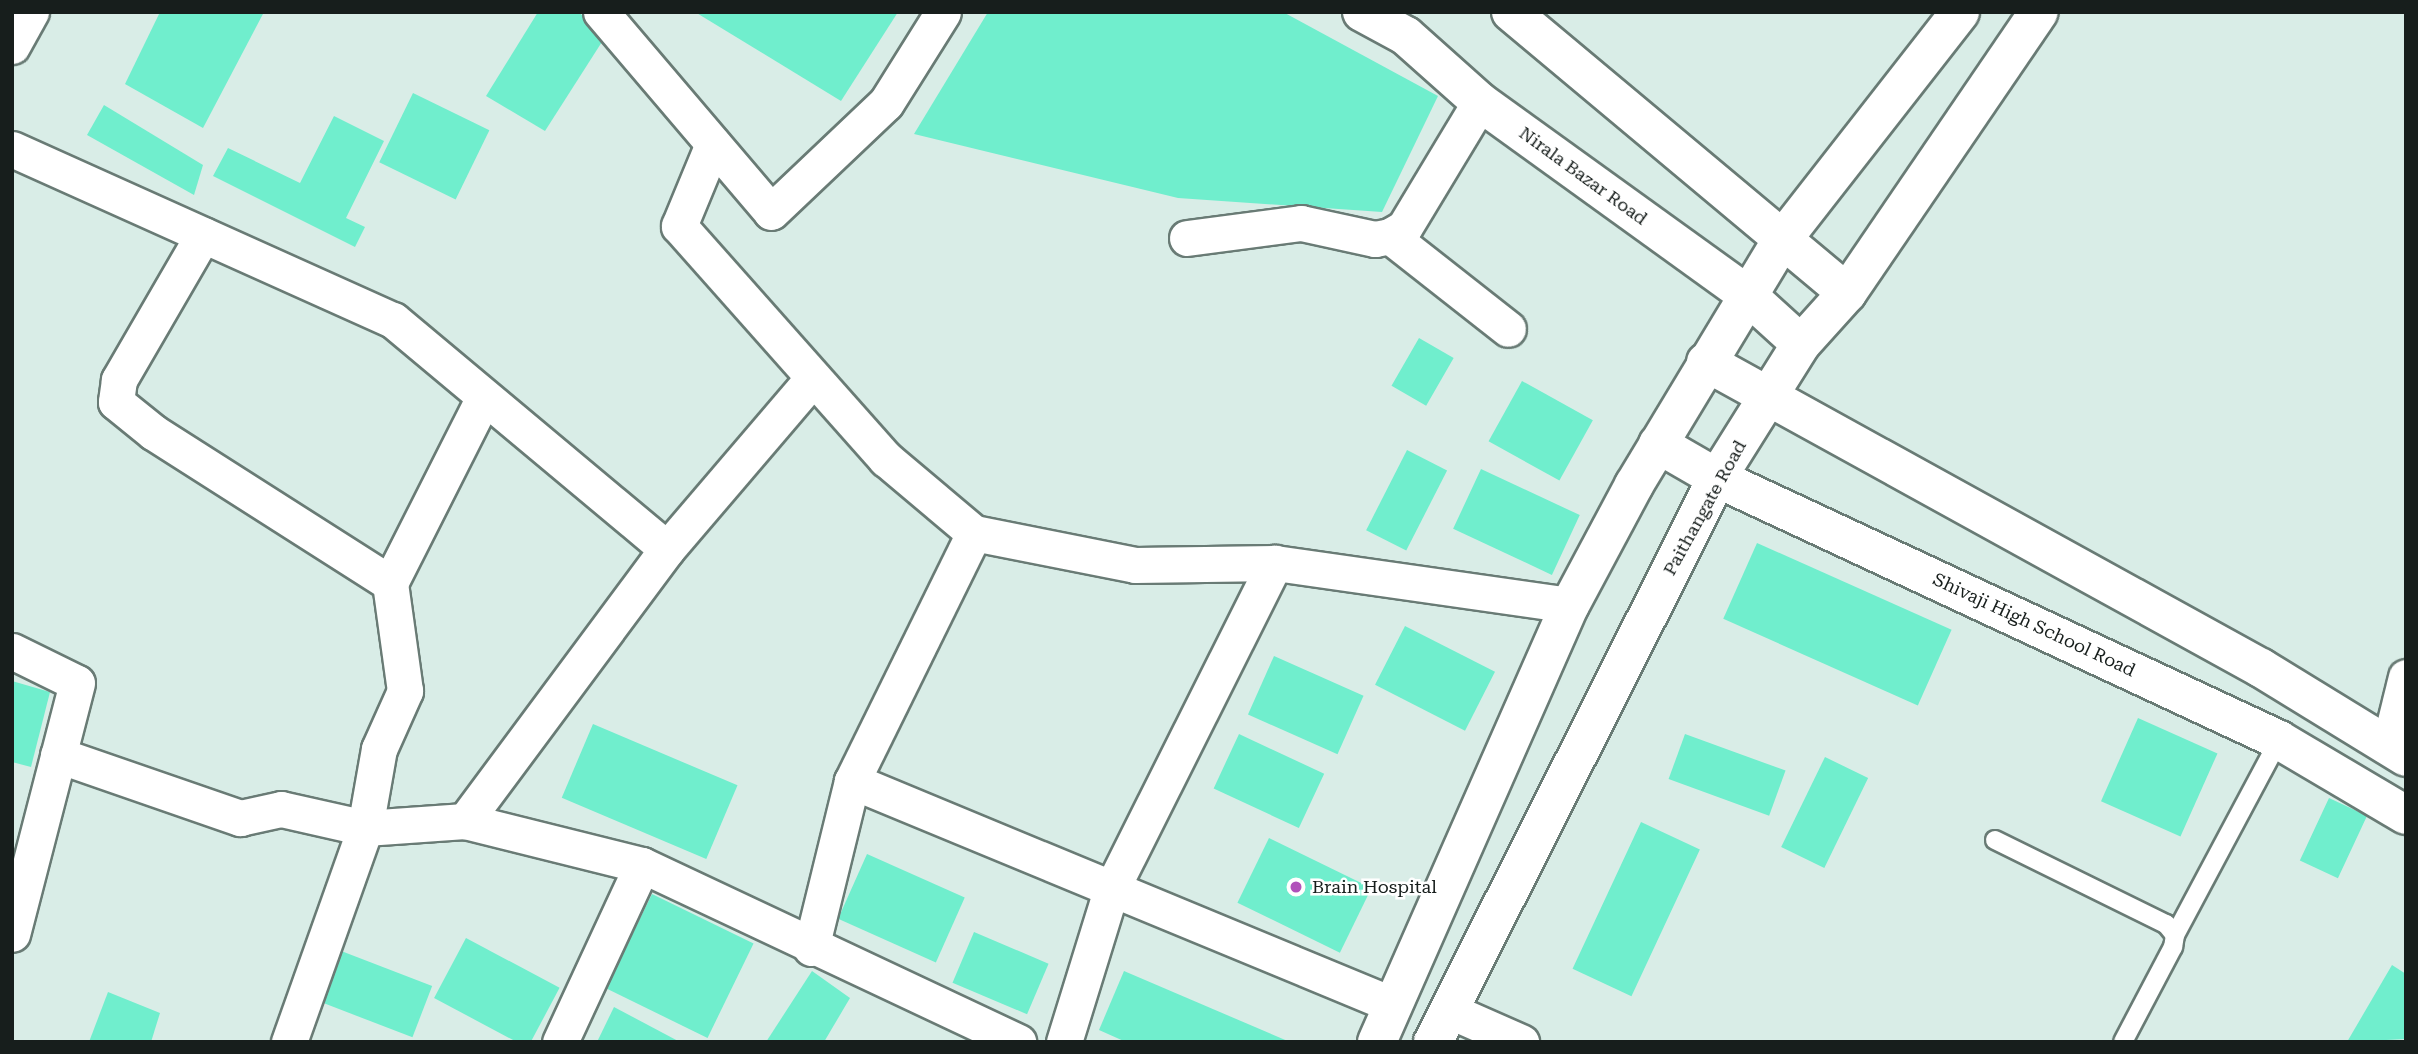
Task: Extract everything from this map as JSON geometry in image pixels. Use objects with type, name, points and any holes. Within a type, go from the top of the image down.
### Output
[{"type":"street","points":[[12,46],[31,12]]},
{"type":"street","points":[[601,12],[771,212],[887,103],[943,12]]},
{"type":"street","name":"Nirala Bazar Road","points":[[1362,12],[1406,36],[1480,102],[1746,294],[1801,344]]},
{"type":"street","points":[[1511,12],[1847,293]]},
{"type":"street","points":[[1377,1042],[1391,1004],[1570,605],[1658,444],[1746,294],[1782,240],[1960,12]]},
{"type":"street","name":"Paithangate Road","points":[[1440,1026],[1717,478],[1801,344],[1847,293],[2039,12]]},
{"type":"street","points":[[1187,238],[1301,223],[1375,239],[1390,236],[1404,228],[1480,102]]},
{"type":"street","points":[[713,144],[679,226],[886,459],[974,533],[1135,565],[1275,563],[1570,605]]},
{"type":"street","points":[[12,149],[393,320],[667,549]]},
{"type":"street","points":[[203,235],[119,380],[116,402],[153,432],[390,583]]},
{"type":"street","points":[[1390,236],[1508,329]]},
{"type":"street","points":[[1706,362],[2261,668],[2397,751],[2406,677]]},
{"type":"street","points":[[465,821],[667,549],[813,379]]},
{"type":"street","points":[[289,1042],[365,828],[379,749],[405,691],[390,583],[484,397]]},
{"type":"street","name":"Shivaji High School Road","points":[[1658,444],[1717,478],[2279,740],[2406,815]]},
{"type":"street","points":[[811,948],[852,781],[974,533]]},
{"type":"street","points":[[1064,1042],[1111,890],[1275,563]]},
{"type":"street","points":[[12,651],[77,683],[12,934]]},
{"type":"street","points":[[58,755],[240,818],[281,809],[365,828],[465,821],[642,865],[811,948],[1018,1042]]},
{"type":"street","points":[[852,781],[1391,1004]]},
{"type":"street","points":[[560,1042],[642,865]]},
{"type":"street","points":[[1440,1026],[1521,1042]]},
{"type":"lane","points":[[2123,1042],[2174,947],[2175,935],[2279,740]]},
{"type":"lane","points":[[1995,840],[2166,924],[2175,935]]},
{"type":"building","points":[[160,12],[264,12],[203,128],[125,84]]},
{"type":"building","points":[[538,12],[578,12],[607,34],[545,131],[486,96]]},
{"type":"building","points":[[695,12],[898,12],[841,101]]},
{"type":"building","points":[[988,12],[1283,12],[1438,96],[1382,212],[1178,198],[914,134]]},
{"type":"building","points":[[413,93],[489,130],[456,199],[379,162]]},
{"type":"building","points":[[104,105],[203,165],[194,195],[87,135]]},
{"type":"building","points":[[334,116],[384,141],[346,218],[365,227],[355,247],[213,176],[228,148],[300,183]]},
{"type":"building","points":[[1419,338],[1454,358],[1426,406],[1392,386]]},
{"type":"building","points":[[1522,381],[1593,420],[1559,481],[1489,441]]},
{"type":"building","points":[[1407,450],[1447,470],[1406,551],[1366,530]]},
{"type":"building","points":[[1481,469],[1580,515],[1552,575],[1453,529]]},
{"type":"building","points":[[1757,543],[1952,630],[1918,705],[1723,619]]},
{"type":"building","points":[[1405,626],[1495,672],[1465,731],[1375,685]]},
{"type":"building","points":[[1274,656],[1364,696],[1337,754],[1248,714]]},
{"type":"building","points":[[12,681],[50,692],[31,767],[12,762]]},
{"type":"building","points":[[2138,718],[2217,753],[2180,837],[2101,801]]},
{"type":"building","points":[[593,724],[738,785],[706,859],[562,798]]},
{"type":"building","points":[[1239,734],[1324,774],[1299,828],[1214,788]]},
{"type":"building","points":[[1685,734],[1786,771],[1769,816],[1669,779]]},
{"type":"building","points":[[1825,757],[1868,778],[1824,868],[1781,847]]},
{"type":"building","points":[[2329,798],[2367,816],[2338,878],[2300,861]]},
{"type":"building","points":[[1641,822],[1700,849],[1631,996],[1573,969]]},
{"type":"building","points":[[1269,838],[1371,888],[1340,953],[1237,903]]},
{"type":"building","points":[[867,854],[965,898],[936,962],[838,919]]},
{"type":"building","points":[[652,894],[754,944],[708,1038],[606,988]]},
{"type":"building","points":[[974,932],[1049,964],[1027,1014],[953,983]]},
{"type":"building","points":[[466,938],[560,988],[531,1042],[517,1042],[434,998]]},
{"type":"building","points":[[336,949],[432,986],[412,1037],[316,1000]]},
{"type":"building","points":[[2392,965],[2406,974],[2406,1039],[2347,1042]]},
{"type":"building","points":[[812,971],[850,998],[824,1042],[766,1042]]},
{"type":"building","points":[[1124,971],[1290,1042],[1126,1042],[1099,1030]]},
{"type":"building","points":[[108,992],[160,1013],[151,1042],[89,1042]]},
{"type":"building","points":[[614,1007],[680,1042],[597,1042]]},
{"type":"place","name":"Brain Hospital","points":[[1296,887]]}]
